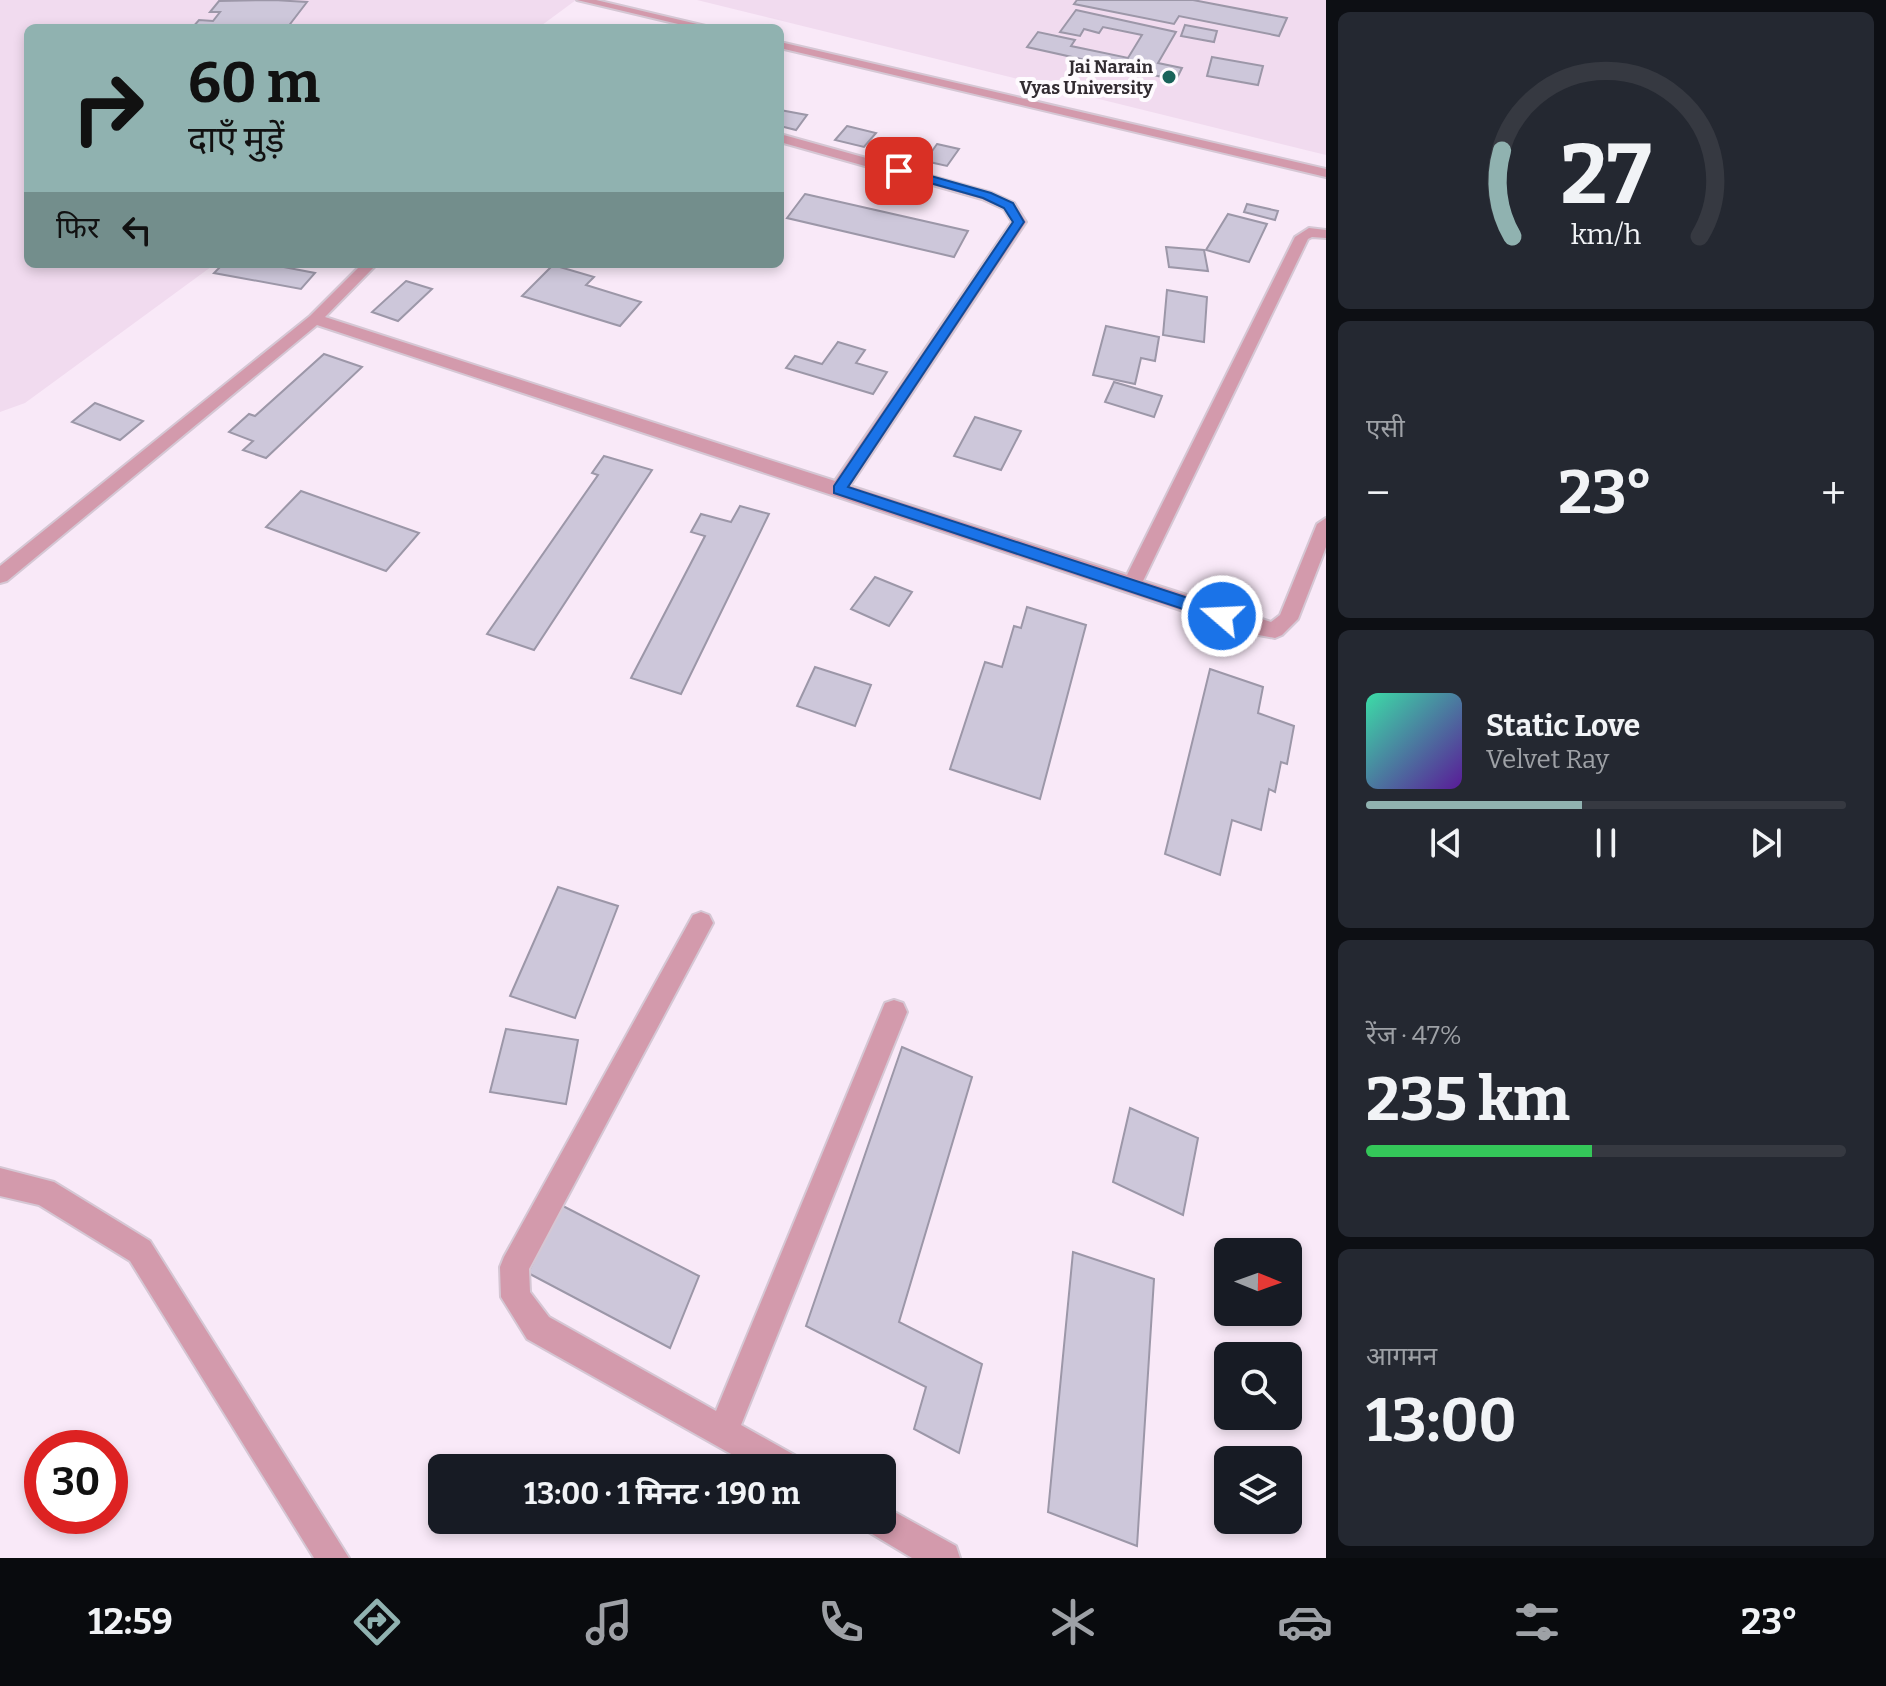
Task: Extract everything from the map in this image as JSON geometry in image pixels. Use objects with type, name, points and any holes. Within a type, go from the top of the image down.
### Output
[{"type":"street","points":[[784,139],[987,196],[1009,206],[1019,222],[839,489]]},
{"type":"street","points":[[1132,584],[1302,237],[1309,232],[1326,234]]},
{"type":"street","points":[[0,576],[315,319],[366,268]]},
{"type":"street","points":[[315,319],[1253,626],[1275,630],[1288,619],[1326,524]]},
{"type":"street","points":[[701,923],[514,1267],[516,1297],[538,1328],[763,1454]]},
{"type":"street","points":[[723,1431],[894,1012]]},
{"type":"street","points":[[0,1182],[44,1192],[140,1251],[333,1558]]},
{"type":"street","points":[[896,1530],[944,1558]]},
{"type":"lane","points":[[582,0],[691,24]]},
{"type":"lane","points":[[784,46],[1326,173]]},
{"type":"shaded area","points":[[0,0],[576,0],[543,24],[24,24],[24,268],[210,268],[25,403],[0,412]]},
{"type":"shaded area","name":"Jai Narain Vyas University","points":[[697,0],[1326,0],[1326,155]]},
{"type":"building","points":[[1077,0],[1193,0],[1287,18],[1279,36],[1179,16],[1174,24],[1074,4]]},
{"type":"building","points":[[219,1],[307,2],[290,24],[196,24],[199,20],[213,21],[220,12],[210,12]]},
{"type":"building","points":[[1076,10],[1176,32],[1158,63],[1182,68],[1176,80],[1027,47],[1038,32],[1075,40],[1071,46],[1128,58],[1142,35],[1103,27],[1099,33],[1084,29],[1080,36],[1060,32]]},
{"type":"building","points":[[1185,25],[1217,31],[1214,42],[1181,36]]},
{"type":"building","points":[[1212,57],[1263,66],[1258,85],[1207,76]]},
{"type":"building","points":[[784,111],[807,115],[796,130],[784,127]]},
{"type":"building","points":[[847,126],[876,133],[864,147],[835,140]]},
{"type":"building","points":[[937,144],[959,149],[947,166],[925,161]]},
{"type":"building","points":[[805,194],[968,231],[954,257],[787,218]]},
{"type":"building","points":[[1247,204],[1278,211],[1275,220],[1244,212]]},
{"type":"building","points":[[1228,214],[1267,224],[1249,262],[1206,250]]},
{"type":"building","points":[[1166,247],[1204,250],[1208,271],[1169,267]]},
{"type":"building","points":[[219,268],[289,268],[315,273],[301,289],[214,273]]},
{"type":"building","points":[[550,268],[563,268],[594,277],[586,285],[641,302],[620,326],[522,296]]},
{"type":"building","points":[[406,281],[432,289],[398,321],[372,312]]},
{"type":"building","points":[[1167,290],[1207,297],[1204,342],[1163,335]]},
{"type":"building","points":[[1106,326],[1159,337],[1155,361],[1141,358],[1135,384],[1093,375]]},
{"type":"building","points":[[838,342],[865,350],[856,363],[887,372],[873,394],[786,368],[795,356],[822,364]]},
{"type":"building","points":[[324,354],[362,367],[266,458],[243,450],[253,441],[229,432],[249,414],[255,416]]},
{"type":"building","points":[[1114,382],[1162,396],[1154,417],[1105,402]]},
{"type":"building","points":[[95,403],[143,421],[120,440],[72,422]]},
{"type":"building","points":[[975,417],[1021,431],[1001,470],[954,456]]},
{"type":"building","points":[[604,456],[652,470],[534,650],[487,634],[598,475],[592,473]]},
{"type":"building","points":[[301,491],[419,533],[386,571],[266,527]]},
{"type":"building","points":[[740,506],[769,514],[681,694],[631,678],[705,536],[691,532],[701,514],[731,522]]},
{"type":"building","points":[[875,577],[912,592],[889,626],[851,609]]},
{"type":"building","points":[[1027,607],[1086,625],[1040,799],[950,769],[985,662],[1002,667],[1014,626],[1021,628]]},
{"type":"building","points":[[815,667],[871,685],[855,726],[797,706]]},
{"type":"building","points":[[1210,669],[1263,687],[1258,713],[1294,726],[1287,764],[1281,762],[1275,792],[1269,789],[1261,830],[1232,820],[1220,875],[1165,854]]},
{"type":"building","points":[[558,887],[618,906],[575,1018],[510,996]]},
{"type":"building","points":[[506,1029],[578,1040],[566,1104],[490,1092]]},
{"type":"building","points":[[902,1047],[972,1077],[899,1322],[982,1364],[959,1453],[914,1429],[926,1387],[806,1326]]},
{"type":"building","points":[[1130,1108],[1198,1138],[1183,1215],[1113,1182]]},
{"type":"building","points":[[561,1205],[699,1276],[670,1348],[528,1273]]},
{"type":"building","points":[[1073,1252],[1154,1279],[1137,1546],[1048,1512]]},
{"type":"place","name":"Jai Narain Vyas University","points":[[1169,77]]},
{"type":"route","points":[[899,171],[987,196],[1009,206],[1019,222],[839,489],[1222,616]]}]
